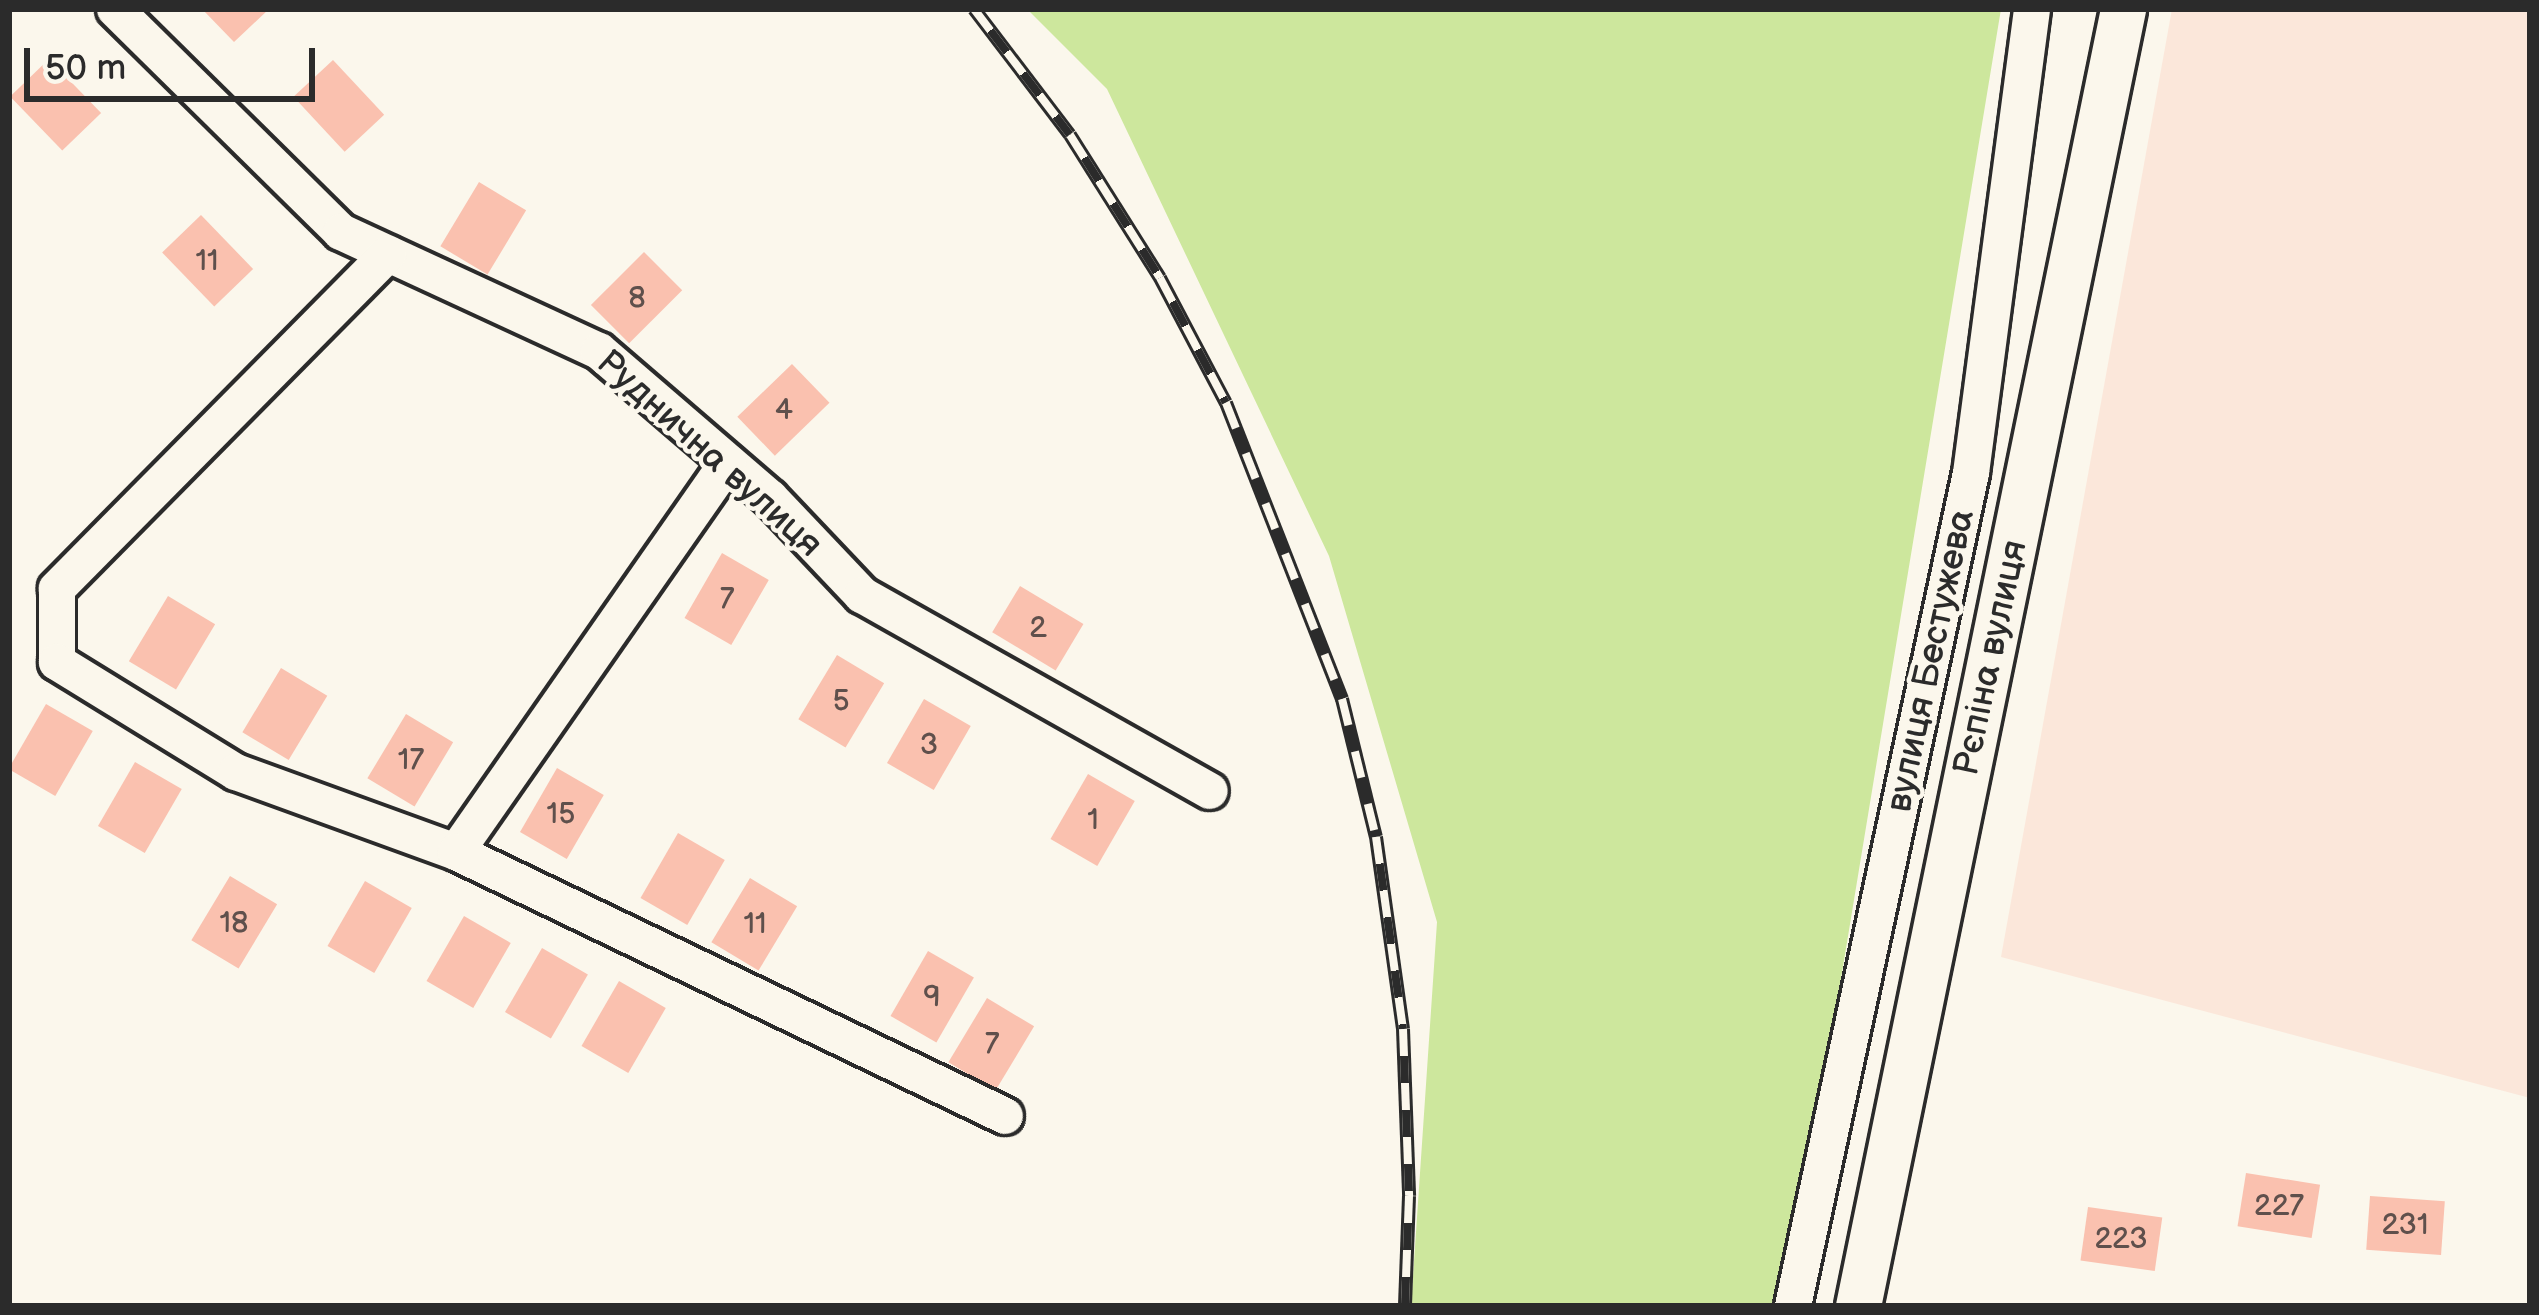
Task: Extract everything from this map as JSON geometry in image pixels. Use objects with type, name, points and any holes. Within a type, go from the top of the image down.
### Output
[{"type":"street","name":"Руднична вулиця","points":[[115,9],[341,232],[598,352],[770,498],[862,595],[1210,791]]},
{"type":"street","name":"вулиця Бестужева","points":[[1793,1306],[1971,473],[2032,9]]},
{"type":"street","name":"Рєпіна вулиця","points":[[1858,1306],[2123,9]]},
{"type":"street","points":[[388,254],[57,590],[57,662],[236,772],[455,852],[1005,1116]]},
{"type":"street","points":[[455,852],[728,462]]},
{"type":"shaded area","points":[[2172,9],[2530,9],[2530,1098],[2001,957]]},
{"type":"green space","points":[[1027,9],[2001,9],[1787,1306],[1411,1306],[1437,922],[1329,556],[1107,89]]},
{"type":"building","points":[[202,9],[269,9],[234,42]]},
{"type":"building","points":[[49,59],[101,113],[62,150],[10,97]]},
{"type":"building","points":[[333,60],[384,115],[345,152],[294,97]]},
{"type":"building","points":[[479,182],[526,210],[488,275],[440,246]]},
{"type":"building","points":[[201,215],[253,269],[214,306],[162,253]]},
{"type":"building","points":[[644,252],[682,290],[629,343],[591,305]]},
{"type":"building","points":[[792,364],[830,403],[775,456],[737,417]]},
{"type":"building","points":[[722,553],[769,580],[731,645],[684,618]]},
{"type":"building","points":[[1020,586],[1083,624],[1056,670],[992,632]]},
{"type":"building","points":[[168,596],[215,624],[176,689],[129,661]]},
{"type":"building","points":[[837,655],[884,683],[846,748],[798,719]]},
{"type":"building","points":[[281,668],[327,696],[289,760],[242,732]]},
{"type":"building","points":[[924,699],[971,726],[934,790],[887,763]]},
{"type":"building","points":[[46,704],[93,731],[55,796],[9,769]]},
{"type":"building","points":[[406,714],[453,742],[415,807],[367,778]]},
{"type":"building","points":[[135,762],[182,789],[145,853],[98,826]]},
{"type":"building","points":[[557,768],[604,795],[567,859],[520,832]]},
{"type":"building","points":[[1088,774],[1135,801],[1097,866],[1050,839]]},
{"type":"building","points":[[678,833],[725,860],[687,925],[640,898]]},
{"type":"building","points":[[230,876],[277,904],[239,969],[191,940]]},
{"type":"building","points":[[750,878],[797,906],[759,971],[711,942]]},
{"type":"building","points":[[365,881],[412,908],[374,973],[328,946]]},
{"type":"building","points":[[464,916],[511,943],[473,1008],[426,981]]},
{"type":"building","points":[[542,948],[588,974],[551,1039],[505,1012]]},
{"type":"building","points":[[928,951],[974,978],[936,1042],[890,1016]]},
{"type":"building","points":[[619,981],[666,1008],[628,1073],[582,1046]]},
{"type":"building","points":[[987,998],[1034,1026],[996,1091],[948,1062]]},
{"type":"building","points":[[2246,1173],[2320,1185],[2312,1238],[2238,1226]]},
{"type":"building","points":[[2370,1196],[2445,1201],[2441,1255],[2366,1250]]},
{"type":"building","points":[[2088,1207],[2162,1217],[2155,1271],[2080,1260]]},
{"type":"railway","points":[[974,9],[1070,135],[1160,278],[1226,403],[1342,699],[1376,837],[1403,1029],[1409,1196],[1405,1306]]}]
